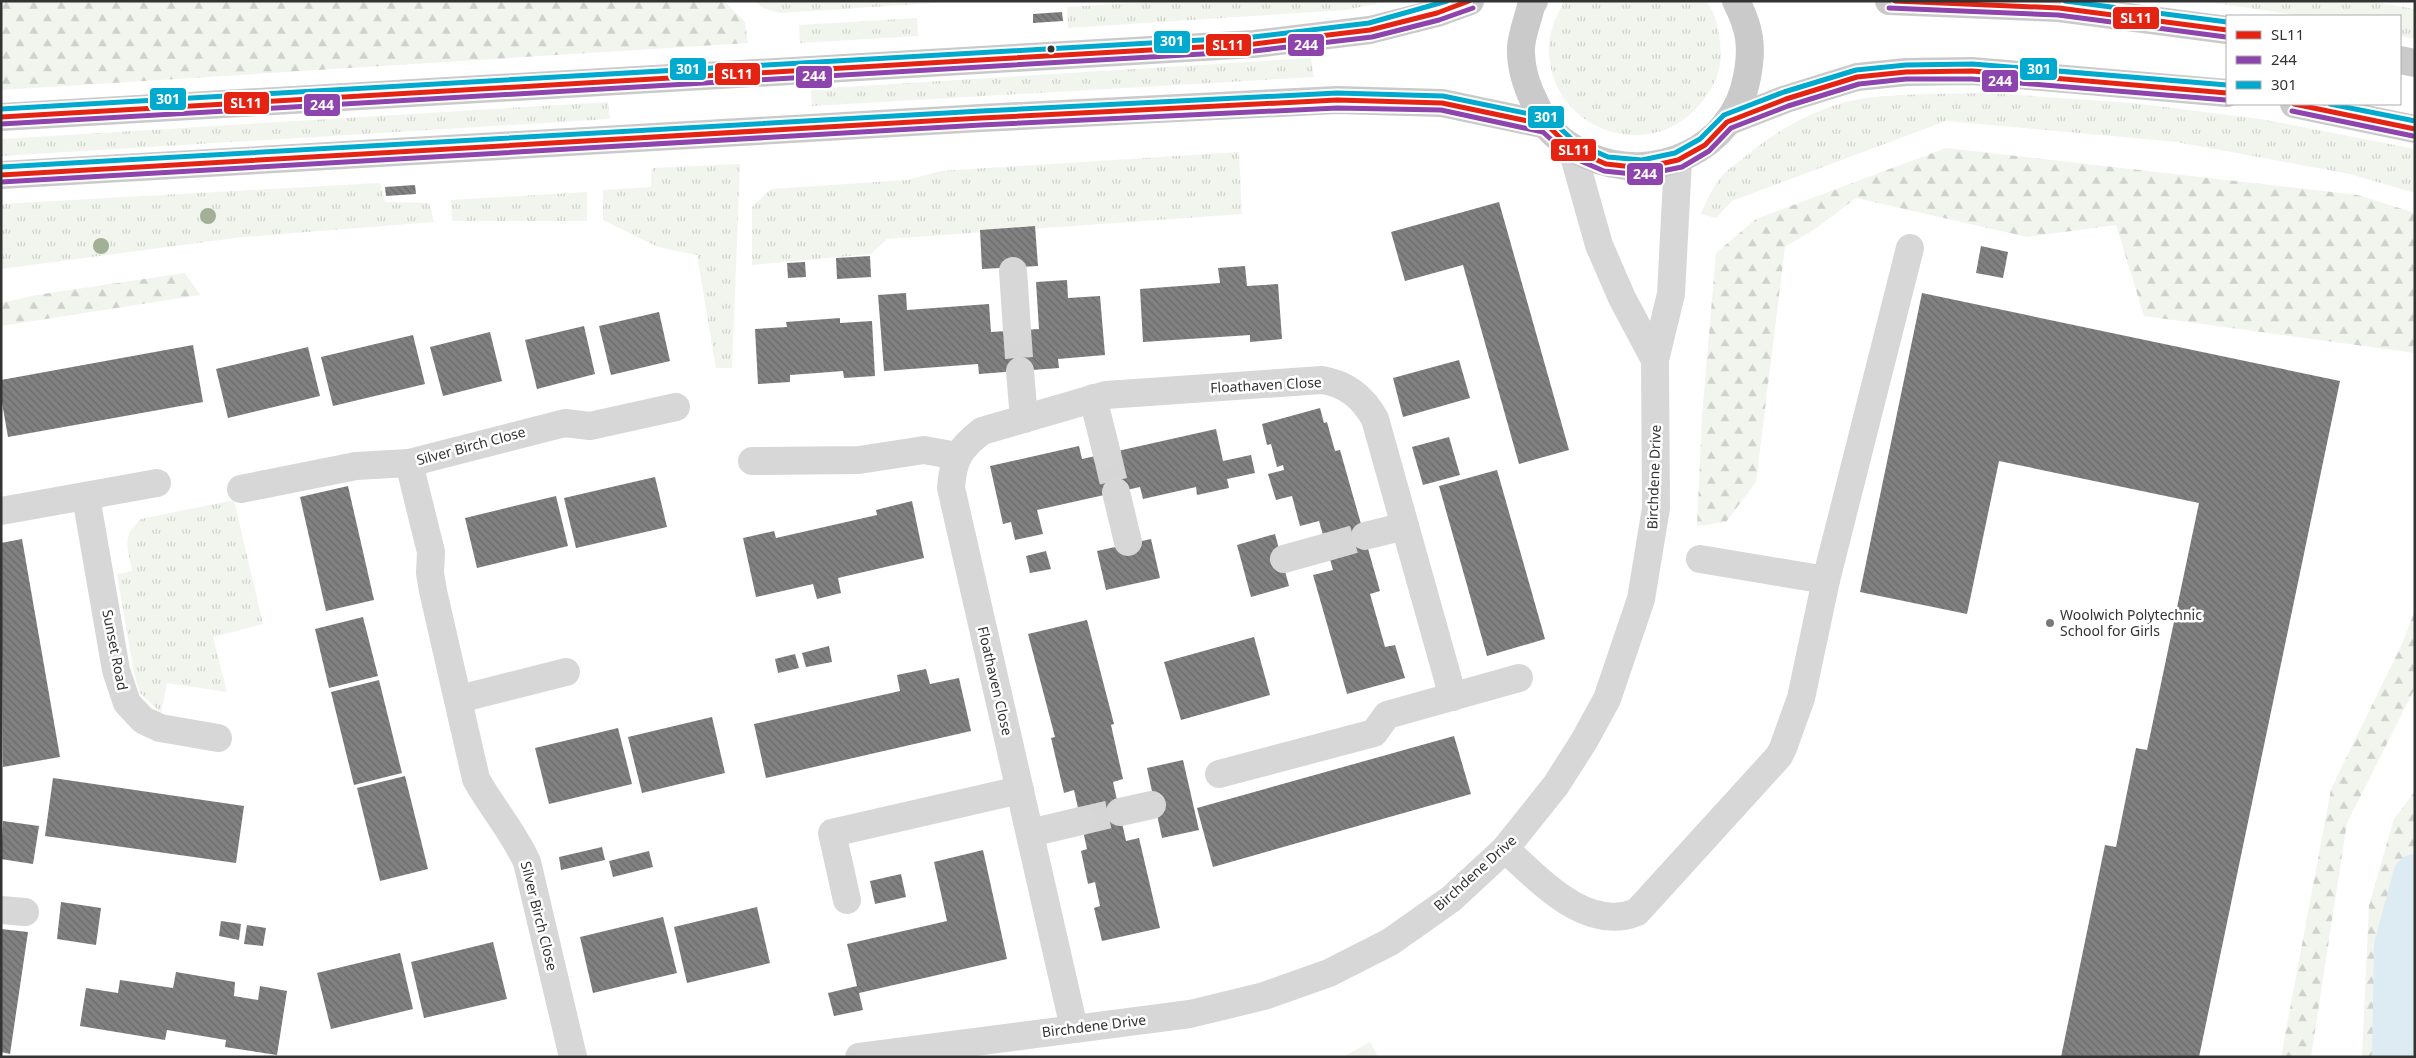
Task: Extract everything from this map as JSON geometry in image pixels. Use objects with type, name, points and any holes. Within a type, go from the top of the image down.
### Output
[{"type":"main road","points":[[1,117],[1254,44],[1370,30],[1437,13],[1470,1]]},
{"type":"main road","points":[[1534,1],[1531,6],[1521,47],[1527,88],[1546,125],[1572,149],[1606,164],[1642,168],[1678,160],[1705,145],[1728,122],[1745,91],[1751,56],[1746,21],[1736,1]]},
{"type":"main road","points":[[1889,1],[2059,8],[2226,30]]},
{"type":"main road","points":[[2401,60],[2415,63]]},
{"type":"main road","points":[[1728,122],[1786,99],[1857,77],[1906,72],[1972,71],[2226,93]]},
{"type":"main road","points":[[1,175],[982,118],[1338,100],[1442,103],[1546,125]]},
{"type":"main road","points":[[2299,105],[2415,129]]},
{"type":"street","name":"Birchdene Drive","points":[[1572,149],[1599,245],[1622,298],[1655,360]]},
{"type":"street","name":"Birchdene Drive","points":[[859,1057],[1190,1014],[1264,996],[1329,973],[1390,942],[1450,898],[1506,849],[1556,785],[1603,708],[1621,664],[1641,599],[1656,508],[1655,360],[1671,294],[1678,160]]},
{"type":"street","points":[[1506,849],[1555,893],[1583,910],[1606,917],[1624,918],[1637,912],[1780,756],[1801,698],[1826,580],[1910,248]]},
{"type":"street","points":[[1012,271],[1017,330]]},
{"type":"street","points":[[1020,371],[1024,419]]},
{"type":"street","name":"Floathaven Close","points":[[1074,1028],[951,488],[952,471],[957,456],[968,442],[982,431],[1106,395],[1312,381],[1337,382],[1351,390],[1367,405],[1375,420],[1453,697]]},
{"type":"street","points":[[1093,398],[1107,454]]},
{"type":"street","name":"Silver Birch Close","points":[[241,489],[356,466],[410,463],[565,423],[590,426],[676,406]]},
{"type":"street","points":[[752,461],[859,460],[924,450],[957,456]]},
{"type":"street","name":"Silver Birch Close","points":[[410,463],[430,552],[432,591],[476,778],[490,805],[516,838],[527,862],[573,1057]]},
{"type":"street","points":[[1,512],[157,483]]},
{"type":"street","points":[[1116,492],[1128,542]]},
{"type":"street","name":"Sunset Road","points":[[86,497],[99,560],[116,670],[127,703],[142,720],[160,728],[218,738]]},
{"type":"street","points":[[1365,536],[1405,526]]},
{"type":"street","points":[[1284,559],[1327,547]]},
{"type":"street","points":[[1700,559],[1826,580]]},
{"type":"street","points":[[459,700],[566,672]]},
{"type":"street","points":[[1219,774],[1374,733],[1387,715],[1519,678]]},
{"type":"street","points":[[847,900],[832,833],[1020,790]]},
{"type":"street","points":[[1120,812],[1152,805]]},
{"type":"street","points":[[1030,832],[1081,821]]},
{"type":"green space","points":[[1,1],[724,1],[745,22],[748,43],[1,90]]},
{"type":"green space","points":[[756,1],[966,1],[780,13],[763,8]]},
{"type":"green space","points":[[1172,1],[1391,1],[1345,10],[1068,28],[1067,7]]},
{"type":"green space","points":[[1564,1],[1706,1],[1716,20],[1721,55],[1718,75],[1709,93],[1680,122],[1657,132],[1632,135],[1607,130],[1585,119],[1567,102],[1554,79],[1549,52],[1551,32]]},
{"type":"green space","points":[[2201,1],[2368,1],[2415,9],[2415,39],[2401,36],[2401,15],[2296,15]]},
{"type":"green space","points":[[917,18],[918,36],[800,43],[799,25]]},
{"type":"green space","points":[[1311,58],[1314,77],[812,106],[811,89]]},
{"type":"green space","points":[[1990,93],[2132,103],[2261,119],[2415,149],[2415,193],[2350,174],[2177,142],[1946,121],[1732,201],[1716,218],[1701,214],[1715,186],[1728,170],[1783,129],[1815,113],[1848,101],[1880,96]]},
{"type":"green space","points":[[608,102],[610,119],[1,156],[1,139]]},
{"type":"green space","points":[[1946,148],[2358,195],[2415,213],[2415,353],[2144,316],[2116,225],[2027,237],[1856,198],[1815,229],[1785,247],[1756,482],[1726,522],[1697,526],[1702,416],[1716,253],[1756,219]]},
{"type":"green space","points":[[1239,152],[1242,214],[887,239],[871,254],[752,265],[752,207],[771,189],[907,180],[941,171]]},
{"type":"green space","points":[[740,164],[732,368],[716,368],[697,255],[658,247],[603,220],[603,190],[651,187],[652,168]]},
{"type":"green space","points":[[380,183],[385,202],[429,203],[434,222],[243,237],[1,269],[1,204]]},
{"type":"green space","points":[[587,192],[587,221],[452,221],[451,200]]},
{"type":"green space","points":[[185,273],[200,295],[1,326],[1,303],[36,295]]},
{"type":"green space","points":[[234,500],[263,624],[213,637],[227,692],[167,683],[161,713],[140,693],[134,673],[117,574],[132,571],[128,537],[141,519]]},
{"type":"green space","points":[[2415,610],[2415,688],[2347,823],[2311,1057],[2281,1057],[2331,789],[2402,644]]},
{"type":"green space","points":[[2415,791],[2415,1057],[2362,1057],[2369,905],[2394,819]]},
{"type":"green space","points":[[1370,1042],[1378,1057],[1343,1057]]},
{"type":"building","points":[[1062,12],[1063,21],[1033,23],[1033,14]]},
{"type":"building","points":[[415,185],[416,194],[386,196],[385,187]]},
{"type":"building","points":[[1499,202],[1569,450],[1519,464],[1463,265],[1405,281],[1391,232]]},
{"type":"building","points":[[1035,226],[1038,266],[982,269],[980,230]]},
{"type":"building","points":[[1981,246],[2008,252],[2003,278],[1976,273]]},
{"type":"building","points":[[870,256],[871,277],[837,279],[836,258]]},
{"type":"building","points":[[805,262],[806,277],[788,278],[787,263]]},
{"type":"building","points":[[1245,266],[1247,286],[1278,284],[1282,339],[1250,342],[1250,335],[1143,342],[1140,289],[1220,283],[1218,268]]},
{"type":"building","points":[[1067,280],[1068,298],[1100,296],[1105,355],[1058,359],[1059,368],[979,374],[978,364],[884,371],[878,295],[906,293],[907,310],[989,304],[991,332],[1039,329],[1036,282]]},
{"type":"building","points":[[1922,293],[2340,381],[2199,1057],[2061,1057],[2105,845],[2116,847],[2136,748],[2147,750],[2199,503],[1999,461],[1967,614],[1860,592]]},
{"type":"building","points":[[659,312],[670,361],[611,375],[599,326]]},
{"type":"building","points":[[840,318],[840,323],[872,321],[875,376],[844,378],[843,371],[790,375],[790,382],[758,384],[755,329],[787,327],[786,322]]},
{"type":"building","points":[[584,326],[595,374],[537,389],[525,340]]},
{"type":"building","points":[[490,332],[502,381],[443,396],[430,347]]},
{"type":"building","points":[[413,335],[425,384],[333,406],[321,357]]},
{"type":"building","points":[[193,345],[203,402],[8,437],[1,397],[1,380]]},
{"type":"building","points":[[308,347],[320,396],[228,418],[216,369]]},
{"type":"building","points":[[1459,360],[1470,398],[1403,417],[1393,378]]},
{"type":"building","points":[[1320,408],[1324,423],[1327,422],[1335,451],[1340,450],[1380,591],[1370,594],[1385,647],[1395,645],[1405,678],[1347,694],[1313,575],[1333,570],[1319,521],[1300,526],[1292,496],[1276,500],[1268,474],[1284,470],[1283,465],[1277,467],[1271,444],[1267,445],[1262,424]]},
{"type":"building","points":[[1216,429],[1223,461],[1251,455],[1255,473],[1227,479],[1229,488],[1197,495],[1196,487],[1143,499],[1140,487],[1037,510],[1043,534],[1015,540],[1011,522],[1003,524],[990,466],[1079,446],[1082,459]]},
{"type":"building","points":[[1449,437],[1460,475],[1423,485],[1412,447]]},
{"type":"building","points":[[1497,470],[1545,639],[1487,656],[1439,486]]},
{"type":"building","points":[[655,477],[667,527],[576,548],[564,498]]},
{"type":"building","points":[[348,486],[374,600],[326,611],[300,497]]},
{"type":"building","points":[[556,496],[568,546],[477,568],[465,518]]},
{"type":"building","points":[[912,501],[924,558],[838,578],[841,593],[817,599],[813,584],[756,597],[743,538],[774,531],[776,538],[877,515],[876,510]]},
{"type":"building","points":[[1275,534],[1289,586],[1251,597],[1237,545]]},
{"type":"building","points":[[22,539],[60,757],[3,767],[1,543]]},
{"type":"building","points":[[1151,539],[1160,578],[1106,590],[1097,551]]},
{"type":"building","points":[[1046,551],[1051,569],[1030,573],[1026,556]]},
{"type":"building","points":[[363,617],[378,676],[329,688],[315,629]]},
{"type":"building","points":[[1087,620],[1114,724],[1111,725],[1123,779],[1113,782],[1126,841],[1139,838],[1160,928],[1102,941],[1094,908],[1100,906],[1095,882],[1088,884],[1081,851],[1087,849],[1074,790],[1064,793],[1051,738],[1055,737],[1028,634]]},
{"type":"building","points":[[1254,637],[1270,695],[1181,720],[1164,662]]},
{"type":"building","points":[[829,646],[832,662],[806,667],[802,653]]},
{"type":"building","points":[[795,654],[799,668],[778,673],[775,659]]},
{"type":"building","points":[[926,669],[930,684],[959,678],[971,731],[766,778],[754,724],[900,691],[897,675]]},
{"type":"building","points":[[379,680],[402,773],[354,785],[331,692]]},
{"type":"building","points":[[712,717],[725,773],[642,793],[628,737]]},
{"type":"building","points":[[618,728],[632,784],[549,804],[535,748]]},
{"type":"building","points":[[1454,736],[1471,794],[1213,867],[1197,808]]},
{"type":"building","points":[[1183,760],[1199,830],[1162,838],[1147,768]]},
{"type":"building","points":[[405,776],[428,869],[380,881],[357,788]]},
{"type":"building","points":[[53,778],[244,806],[236,863],[45,836]]},
{"type":"building","points":[[3,821],[39,826],[33,864],[1,859]]},
{"type":"building","points":[[602,847],[605,860],[561,870],[559,857]]},
{"type":"building","points":[[983,850],[1007,959],[859,993],[863,1010],[834,1016],[828,993],[857,986],[847,944],[947,921],[934,862]]},
{"type":"building","points":[[649,851],[653,867],[613,877],[609,861]]},
{"type":"building","points":[[901,874],[906,897],[875,904],[870,881]]},
{"type":"building","points":[[61,902],[101,908],[96,945],[57,939]]},
{"type":"building","points":[[757,907],[770,963],[687,983],[674,927]]},
{"type":"building","points":[[663,917],[677,973],[593,993],[580,937]]},
{"type":"building","points":[[221,921],[241,924],[239,940],[219,936]]},
{"type":"building","points":[[247,925],[266,928],[263,946],[244,944]]},
{"type":"building","points":[[1,929],[28,932],[10,1054],[1,1052]]},
{"type":"building","points":[[493,942],[507,999],[424,1018],[411,962]]},
{"type":"building","points":[[400,953],[413,1009],[331,1029],[317,973]]},
{"type":"building","points":[[176,972],[235,982],[234,996],[258,1000],[260,986],[287,991],[277,1055],[225,1047],[226,1040],[167,1030],[165,1040],[80,1026],[86,988],[118,993],[120,980],[173,988]]},
{"type":"waterway","points":[[2394,1057],[2396,946],[2415,876]]},
{"type":"tunnel","points":[[1017,330],[1020,371]]},
{"type":"tunnel","points":[[1107,454],[1116,492]]},
{"type":"tunnel","points":[[1327,547],[1365,536]]},
{"type":"tunnel","points":[[1081,821],[1120,812]]},
{"type":"transit line","name":"301","points":[[1,109],[1253,37],[1369,23],[1447,1]]},
{"type":"transit line","name":"SL11","points":[[1,117],[1254,44],[1370,30],[1437,13],[1469,1]]},
{"type":"transit line","name":"SL11","points":[[1895,1],[2059,8],[2226,30]]},
{"type":"transit line","name":"301","points":[[2065,1],[2226,22]]},
{"type":"transit line","name":"244","points":[[1,124],[1254,51],[1372,37],[1439,20],[1473,8]]},
{"type":"transit line","name":"244","points":[[1889,8],[2058,15],[2226,37]]},
{"type":"transit line","name":"301","points":[[1,167],[981,111],[1337,93],[1443,96],[1549,118],[1576,143],[1608,157],[1642,160],[1675,153],[1700,139],[1724,115],[1784,92],[1856,70],[1906,65],[1973,64],[2226,85]]},
{"type":"transit line","name":"SL11","points":[[1,175],[981,118],[1337,100],[1442,103],[1547,125],[1572,149],[1606,164],[1642,168],[1678,160],[1705,145],[1727,122],[1786,99],[1857,77],[1906,72],[1972,71],[2226,93]]},
{"type":"transit line","name":"244","points":[[1,182],[981,125],[1337,108],[1441,110],[1543,132],[1569,156],[1604,171],[1642,175],[1682,167],[1709,151],[1731,128],[1788,106],[1859,84],[1906,79],[1972,79],[2226,100]]},
{"type":"transit line","name":"SL11","points":[[2299,105],[2415,129]]},
{"type":"transit line","name":"301","points":[[2335,105],[2415,121]]},
{"type":"transit line","name":"244","points":[[2292,111],[2413,136]]},
{"type":"place","name":"Woolwich Polytechnic School for Girls","points":[[2050,623]]}]
